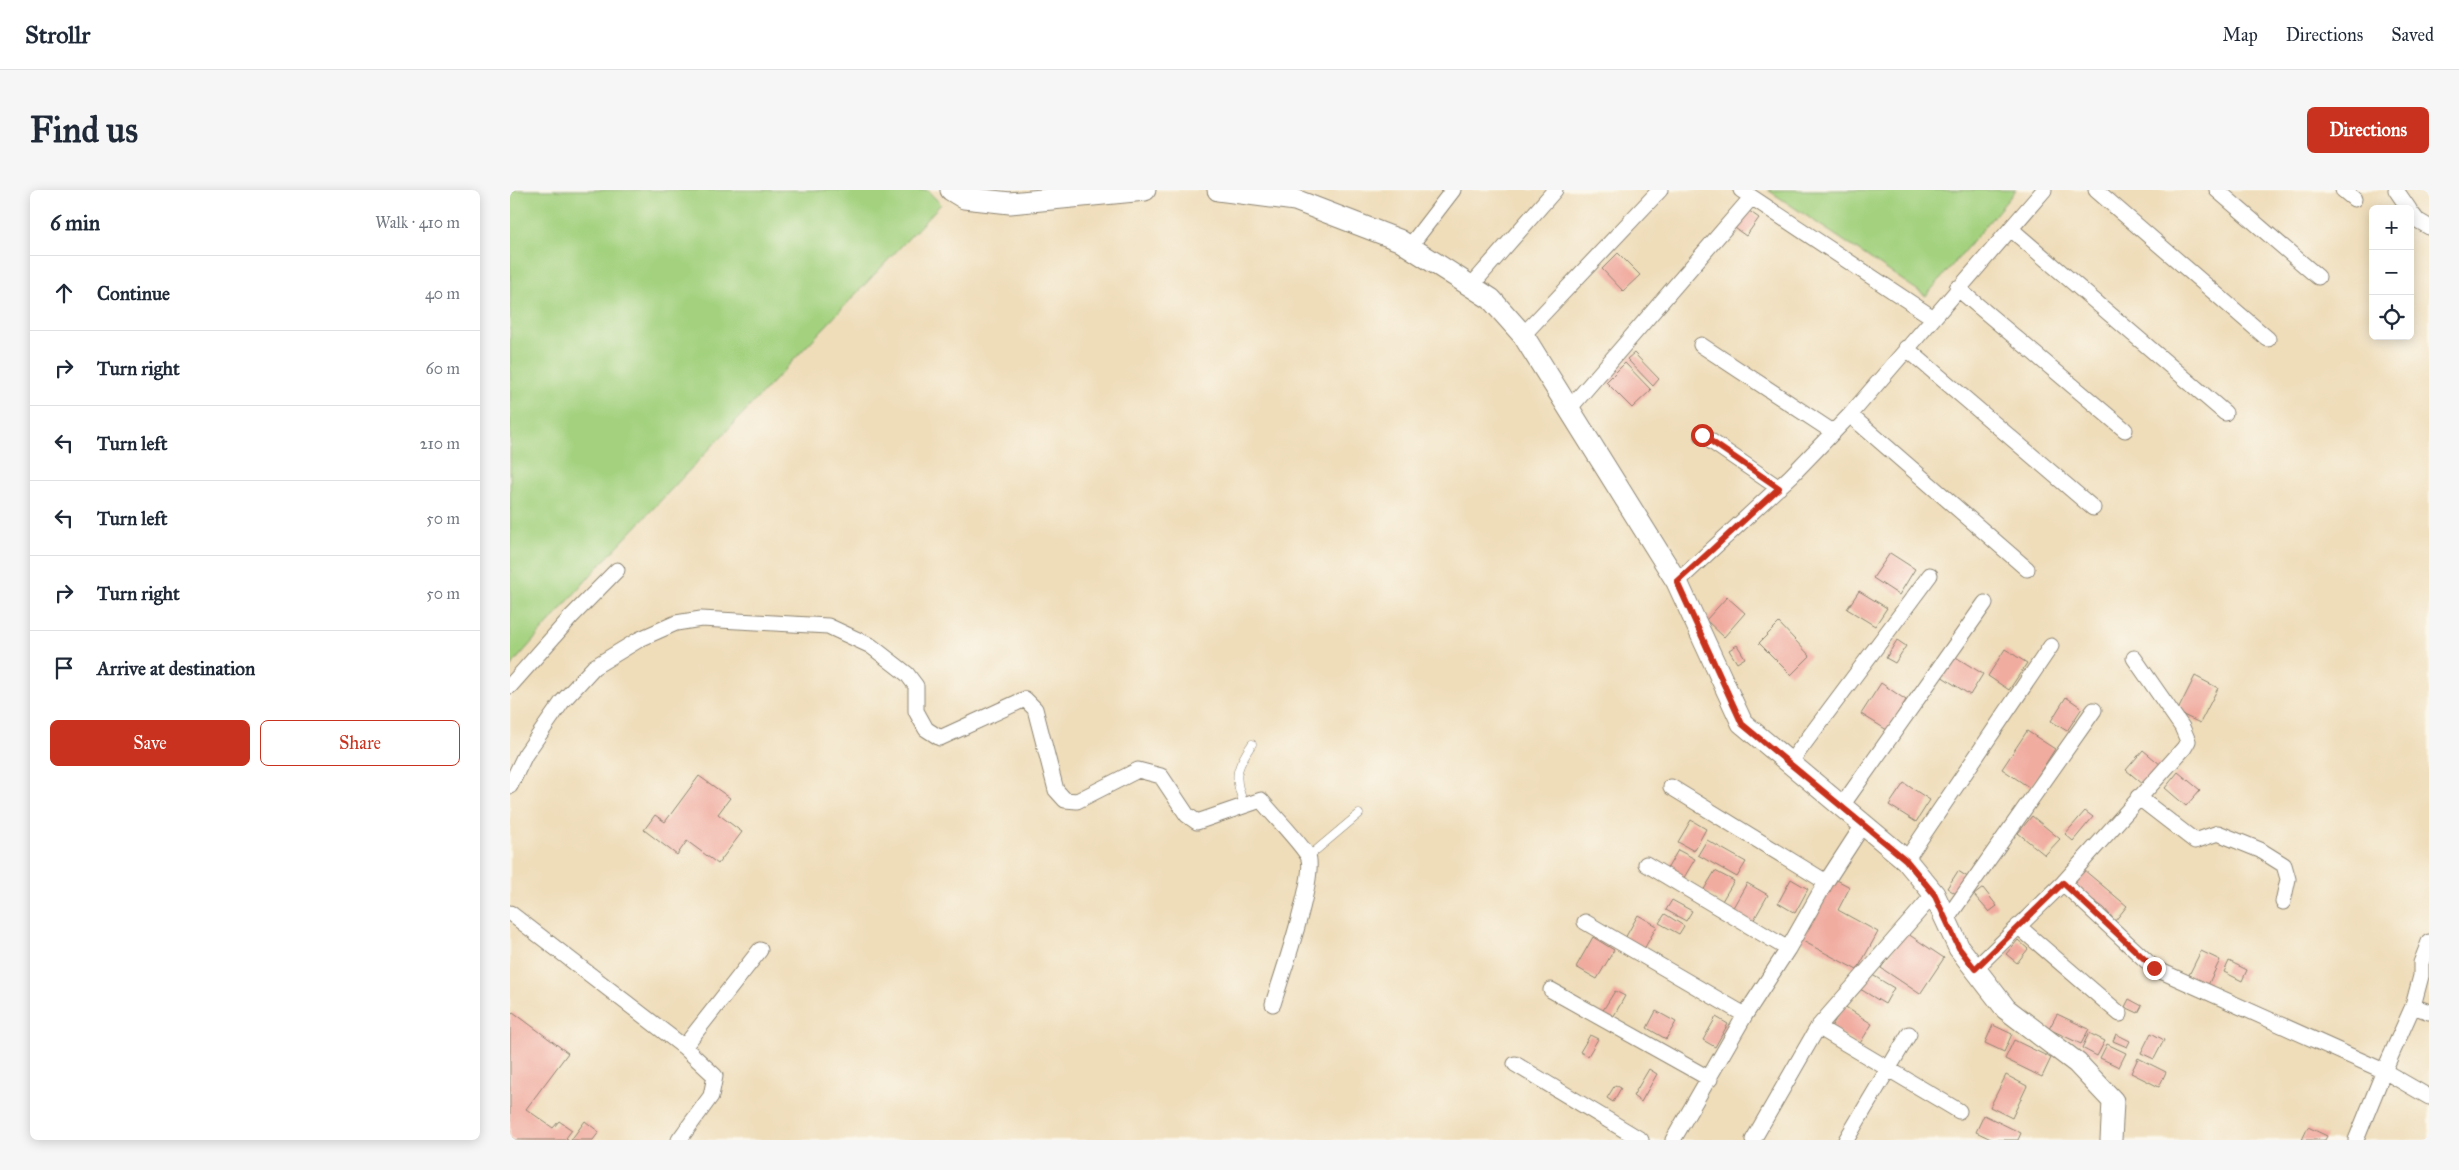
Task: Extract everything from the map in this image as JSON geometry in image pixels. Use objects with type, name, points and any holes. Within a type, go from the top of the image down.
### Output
[{"type":"street","points":[[951,190],[964,198],[1010,203],[1145,190]]},
{"type":"street","points":[[1218,190],[1295,200],[1399,240],[1491,299],[1523,335],[1677,582],[1742,724],[1906,860],[1934,894],[1959,948],[2006,1009],[2077,1063],[2114,1101],[2111,1140]]},
{"type":"street","points":[[1410,246],[1453,190]]},
{"type":"street","points":[[1471,286],[1555,190]]},
{"type":"street","points":[[1523,335],[1660,190]]},
{"type":"street","points":[[1677,582],[1779,488],[1850,415],[1957,288],[2012,230],[2044,190]]},
{"type":"street","points":[[2096,190],[2268,339]]},
{"type":"street","points":[[2217,190],[2318,277]]},
{"type":"street","points":[[2396,190],[2406,205]]},
{"type":"street","points":[[1569,409],[1746,194],[1932,317]]},
{"type":"street","points":[[2414,217],[2416,220],[2429,227]]},
{"type":"street","points":[[2012,230],[2225,414]]},
{"type":"street","points":[[1957,288],[2125,430]]},
{"type":"street","points":[[1701,345],[1833,432]]},
{"type":"street","points":[[1906,348],[2093,508]]},
{"type":"street","points":[[1850,415],[2027,568]]},
{"type":"street","points":[[1702,435],[1779,488]]},
{"type":"street","points":[[510,686],[617,570]]},
{"type":"street","points":[[1789,764],[1930,575]]},
{"type":"street","points":[[1840,807],[1985,603]]},
{"type":"street","points":[[510,786],[524,755],[562,702],[594,667],[640,639],[676,623],[701,619],[828,626],[871,646],[907,674],[916,686],[916,711],[926,728],[940,738],[1025,699],[1035,709],[1056,790],[1065,800],[1077,801],[1138,770],[1162,776],[1187,815],[1197,822],[1261,800],[1308,857],[1309,871],[1297,926],[1273,1004]]},
{"type":"street","points":[[1906,860],[2051,646]]},
{"type":"street","points":[[1975,969],[2063,883],[2138,797],[2184,748],[2188,741],[2182,727],[2134,658]]},
{"type":"street","points":[[1946,920],[2094,710]]},
{"type":"street","points":[[1671,787],[1826,882]]},
{"type":"street","points":[[2138,797],[2196,841],[2218,833],[2260,850],[2284,865],[2288,879],[2283,902]]},
{"type":"street","points":[[1673,1140],[1710,1079],[1745,1015],[1788,949],[1826,882],[1863,825]]},
{"type":"street","points":[[1646,864],[1788,949]]},
{"type":"street","points":[[2063,883],[2154,968],[2384,1071],[2429,1097]]},
{"type":"street","points":[[1753,1140],[1818,1027],[1934,894]]},
{"type":"street","points":[[510,914],[684,1047],[715,1076],[711,1096],[679,1140]]},
{"type":"street","points":[[1585,922],[1745,1015]]},
{"type":"street","points":[[2018,926],[2120,1014]]},
{"type":"street","points":[[2356,1140],[2413,1006],[2421,976],[2421,962],[2429,942]]},
{"type":"street","points":[[684,1047],[760,950]]},
{"type":"street","points":[[1551,990],[1710,1079]]},
{"type":"street","points":[[2413,1006],[2429,1012]]},
{"type":"street","points":[[1818,1027],[1959,1111]]},
{"type":"street","points":[[1846,1140],[1909,1034]]},
{"type":"street","points":[[1515,1064],[1641,1140]]},
{"type":"lane","points":[[1245,806],[1237,788],[1236,770],[1252,744]]},
{"type":"lane","points":[[1308,857],[1359,814]]},
{"type":"green space","points":[[510,190],[927,190],[941,204],[597,568],[510,667]]},
{"type":"green space","points":[[1768,190],[2016,190],[1926,296]]},
{"type":"building","points":[[1745,208],[1759,218],[1746,236],[1732,226]]},
{"type":"building","points":[[1618,253],[1640,275],[1623,291],[1602,269]]},
{"type":"building","points":[[1634,353],[1659,379],[1653,386],[1627,359]]},
{"type":"building","points":[[1625,363],[1651,390],[1632,408],[1606,382]]},
{"type":"building","points":[[1890,553],[1915,569],[1899,595],[1873,578]]},
{"type":"building","points":[[1859,591],[1887,608],[1875,626],[1847,609]]},
{"type":"building","points":[[1727,597],[1745,613],[1724,637],[1706,620]]},
{"type":"building","points":[[1779,623],[1810,656],[1791,675],[1759,643]]},
{"type":"building","points":[[1897,640],[1906,646],[1895,663],[1886,658]]},
{"type":"building","points":[[1737,645],[1745,658],[1737,663],[1729,650]]},
{"type":"building","points":[[2005,649],[2027,663],[2009,690],[1988,676]]},
{"type":"building","points":[[1954,656],[1983,674],[1970,695],[1941,676]]},
{"type":"building","points":[[2195,676],[2218,688],[2200,723],[2177,712]]},
{"type":"building","points":[[1881,683],[1906,700],[1887,730],[1861,714]]},
{"type":"building","points":[[2066,697],[2082,708],[2067,731],[2051,721]]},
{"type":"building","points":[[2027,731],[2055,749],[2030,788],[2002,769]]},
{"type":"building","points":[[2143,750],[2161,765],[2144,785],[2126,770]]},
{"type":"building","points":[[2178,772],[2200,790],[2186,806],[2165,788]]},
{"type":"building","points":[[699,776],[730,798],[718,814],[742,832],[718,864],[687,841],[677,855],[644,830],[655,815],[665,822]]},
{"type":"building","points":[[1904,783],[1930,800],[1916,822],[1889,805]]},
{"type":"building","points":[[2085,811],[2093,817],[2073,841],[2065,834]]},
{"type":"building","points":[[2032,816],[2060,839],[2045,855],[2018,833]]},
{"type":"building","points":[[1691,820],[1706,829],[1694,851],[1678,842]]},
{"type":"building","points":[[1707,840],[1746,862],[1737,877],[1698,855]]},
{"type":"building","points":[[1678,850],[1695,859],[1682,881],[1666,871]]},
{"type":"building","points":[[2084,870],[2127,906],[2115,921],[2104,908],[2072,885]]},
{"type":"building","points":[[1715,871],[1734,881],[1722,901],[1703,891]]},
{"type":"building","points":[[1958,871],[1971,879],[1959,896],[1947,888]]},
{"type":"building","points":[[1833,878],[1850,887],[1838,910],[1878,932],[1857,970],[1799,939]]},
{"type":"building","points":[[1791,879],[1808,889],[1795,913],[1778,903]]},
{"type":"building","points":[[1747,883],[1768,895],[1752,923],[1731,911]]},
{"type":"building","points":[[1983,888],[1997,906],[1989,912],[1974,895]]},
{"type":"building","points":[[1672,900],[1692,911],[1686,921],[1666,910]]},
{"type":"building","points":[[1665,914],[1684,926],[1679,934],[1659,923]]},
{"type":"building","points":[[1638,915],[1657,926],[1643,951],[1624,940]]},
{"type":"building","points":[[1905,932],[1944,958],[1920,994],[1881,968]]},
{"type":"building","points":[[1593,937],[1614,950],[1597,979],[1576,967]]},
{"type":"building","points":[[2018,940],[2028,949],[2017,963],[2006,954]]},
{"type":"building","points":[[2201,951],[2220,960],[2208,985],[2189,975]]},
{"type":"building","points":[[2229,961],[2247,970],[2242,981],[2224,972]]},
{"type":"building","points":[[1869,973],[1894,988],[1885,1004],[1860,989]]},
{"type":"building","points":[[1615,991],[1625,996],[1611,1021],[1600,1015]]},
{"type":"building","points":[[2129,999],[2142,1006],[2138,1013],[2125,1007]]},
{"type":"building","points":[[1844,1006],[1872,1024],[1859,1045],[1831,1027]]},
{"type":"building","points":[[1656,1011],[1676,1022],[1666,1039],[1647,1028]]},
{"type":"building","points":[[513,1012],[568,1053],[526,1109],[553,1128],[559,1121],[572,1130],[566,1138],[569,1140],[514,1140],[510,1137],[510,1016]]},
{"type":"building","points":[[2057,1014],[2089,1029],[2081,1044],[2049,1029]]},
{"type":"building","points":[[1716,1017],[1728,1024],[1715,1047],[1703,1040]]},
{"type":"building","points":[[1993,1025],[2012,1034],[2004,1052],[1985,1043]]},
{"type":"building","points":[[2089,1033],[2105,1041],[2097,1056],[2082,1048]]},
{"type":"building","points":[[2151,1033],[2164,1040],[2154,1059],[2141,1053]]},
{"type":"building","points":[[2116,1034],[2130,1041],[2127,1047],[2113,1041]]},
{"type":"building","points":[[1590,1035],[1598,1039],[1588,1056],[1580,1052]]},
{"type":"building","points":[[2014,1040],[2051,1058],[2042,1077],[2005,1059]]},
{"type":"building","points":[[2107,1044],[2126,1053],[2119,1067],[2100,1058]]},
{"type":"building","points":[[2138,1058],[2166,1072],[2159,1087],[2131,1073]]},
{"type":"building","points":[[1649,1069],[1657,1074],[1641,1102],[1633,1096]]},
{"type":"building","points":[[2006,1075],[2027,1086],[2012,1118],[1990,1107]]},
{"type":"building","points":[[1615,1085],[1621,1088],[1613,1102],[1607,1098]]},
{"type":"building","points":[[1984,1115],[2021,1133],[2018,1140],[1993,1140],[1976,1132]]},
{"type":"building","points":[[585,1121],[599,1132],[593,1140],[571,1140]]},
{"type":"building","points":[[2308,1127],[2327,1136],[2325,1140],[2302,1140]]},
{"type":"route","points":[[1702,435],[1779,488],[1677,582],[1742,724],[1812,784],[1906,860],[1934,894],[1959,948],[1975,969],[2063,883],[2154,968]]}]
